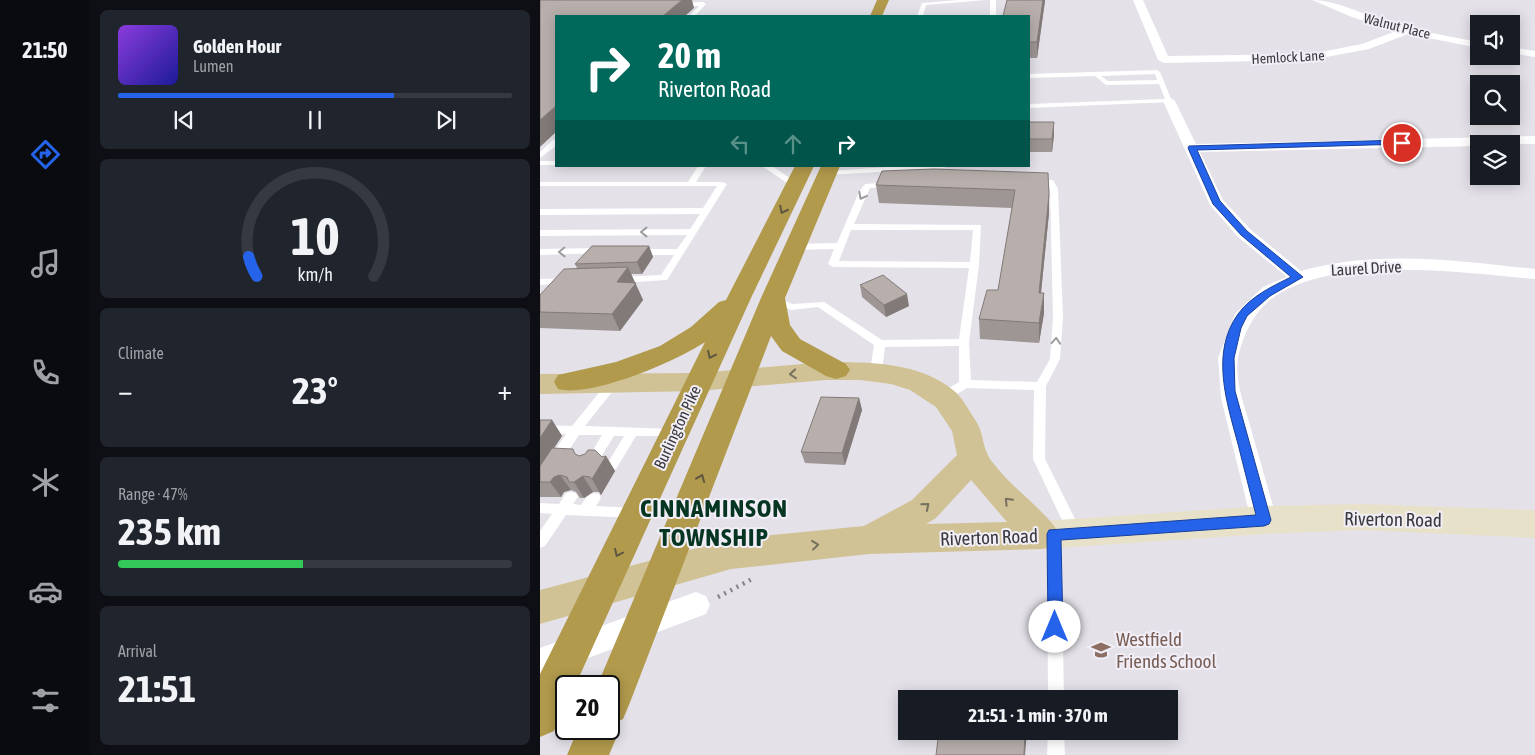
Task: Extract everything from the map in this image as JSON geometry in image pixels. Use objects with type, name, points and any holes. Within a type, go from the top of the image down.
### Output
[{"type":"highway","points":[[876,15],[883,0]]},
{"type":"highway","points":[[620,678],[773,298],[830,169]]},
{"type":"highway","name":"Burlington Pike","points":[[540,717],[738,298],[801,176]]},
{"type":"highway","points":[[568,382],[605,375],[671,351],[700,333],[738,298]]},
{"type":"highway","points":[[773,298],[778,326],[791,345],[836,370]]},
{"type":"highway","points":[[588,755],[594,740]]},
{"type":"main road","points":[[540,384],[568,382],[698,382],[836,370],[876,372],[904,378],[924,385],[954,390],[973,458],[1005,499],[1057,534]]},
{"type":"main road","points":[[869,540],[924,509],[973,458]]},
{"type":"main road","name":"Riverton Road","points":[[540,607],[731,554],[869,540],[1057,534],[1264,520],[1360,517],[1534,525]]},
{"type":"street","name":"Hemlock Lane","points":[[1138,0],[1164,60],[1310,57],[1365,47],[1408,30]]},
{"type":"street","name":"Walnut Place","points":[[1316,0],[1363,18],[1470,43]]},
{"type":"street","points":[[1520,52],[1535,54]]},
{"type":"street","points":[[1169,101],[1216,202],[1244,233],[1298,277]]},
{"type":"street","points":[[1192,148],[1535,140]]},
{"type":"street","name":"Laurel Drive","points":[[1264,520],[1230,391],[1228,358],[1236,328],[1243,315],[1266,294],[1298,277],[1339,267],[1368,265],[1432,266],[1535,274]]},
{"type":"street","points":[[540,662],[696,605]]},
{"type":"lane","points":[[920,15],[924,4],[982,0]]},
{"type":"lane","points":[[993,0],[993,15]]},
{"type":"lane","points":[[674,4],[704,4],[693,15]]},
{"type":"lane","points":[[1030,76],[1098,76],[1120,72],[1157,72],[1169,101],[1030,106]]},
{"type":"lane","points":[[1098,76],[1106,83],[1161,82]]},
{"type":"lane","points":[[540,156],[555,143]]},
{"type":"lane","points":[[540,162],[555,162]]},
{"type":"lane","points":[[690,184],[701,167]]},
{"type":"lane","points":[[770,167],[801,176]]},
{"type":"lane","points":[[830,169],[902,167]]},
{"type":"lane","points":[[1022,180],[1050,182],[1054,189],[1058,317],[1055,358],[1040,386],[1039,459],[1057,534],[1056,690]]},
{"type":"lane","points":[[540,184],[723,184],[664,278],[607,280]]},
{"type":"lane","points":[[902,184],[872,184],[868,186],[863,192],[833,264],[974,266]]},
{"type":"lane","points":[[540,223],[544,212],[706,211]]},
{"type":"lane","points":[[848,227],[978,227],[964,342],[954,390],[1040,386]]},
{"type":"lane","points":[[540,233],[693,232]]},
{"type":"lane","points":[[795,248],[840,246]]},
{"type":"lane","points":[[540,252],[607,252]]},
{"type":"lane","points":[[625,252],[680,252]]},
{"type":"lane","points":[[540,282],[579,281]]},
{"type":"lane","points":[[773,298],[790,308],[820,304],[880,344],[964,342]]},
{"type":"lane","points":[[876,372],[880,344]]},
{"type":"lane","points":[[540,482],[576,429],[614,382]]},
{"type":"lane","points":[[540,429],[674,433]]},
{"type":"lane","points":[[590,465],[611,430]]},
{"type":"lane","points":[[612,466],[633,431]]},
{"type":"lane","points":[[585,510],[594,498]]},
{"type":"lane","points":[[540,508],[567,503],[585,510],[637,513]]},
{"type":"lane","points":[[540,542],[567,503]]},
{"type":"lane","points":[[1056,740],[1056,755]]},
{"type":"path","points":[[696,605],[721,596],[757,577]]},
{"type":"building","points":[[540,0],[682,0],[664,15],[555,15],[555,107],[540,120]]},
{"type":"building","points":[[1007,0],[1043,0],[1037,42],[1030,42],[1030,15],[1003,15]]},
{"type":"building","points":[[1030,122],[1054,122],[1052,139],[1030,139]]},
{"type":"building","points":[[933,169],[1048,173],[1049,195],[1039,293],[1044,293],[1039,323],[979,319],[987,290],[998,290],[1015,190],[876,185],[882,171]]},
{"type":"building","points":[[592,246],[649,246],[637,262],[575,264]]},
{"type":"building","points":[[628,267],[617,282],[636,283],[612,314],[540,312],[540,295],[564,269]]},
{"type":"building","points":[[883,275],[907,294],[884,305],[860,285]]},
{"type":"building","points":[[821,397],[859,398],[842,453],[801,452]]},
{"type":"building","points":[[540,420],[552,420],[540,438]]},
{"type":"building","points":[[552,448],[573,449],[575,454],[579,456],[585,454],[588,450],[595,450],[602,457],[606,456],[592,479],[583,476],[574,482],[569,482],[567,477],[560,475],[554,477],[550,482],[540,482],[540,466]]},
{"type":"building","points":[[938,740],[1025,740],[1024,755],[936,755]]},
{"type":"place","name":"Westfield Friends School","points":[[1101,650]]},
{"type":"district","name":"CINNAMINSON TOWNSHIP","points":[[714,522]]},
{"type":"route","points":[[1055,627],[1054,534],[1264,520],[1230,391],[1228,358],[1236,328],[1243,315],[1266,294],[1298,277],[1244,233],[1216,202],[1192,148],[1402,143]]}]
